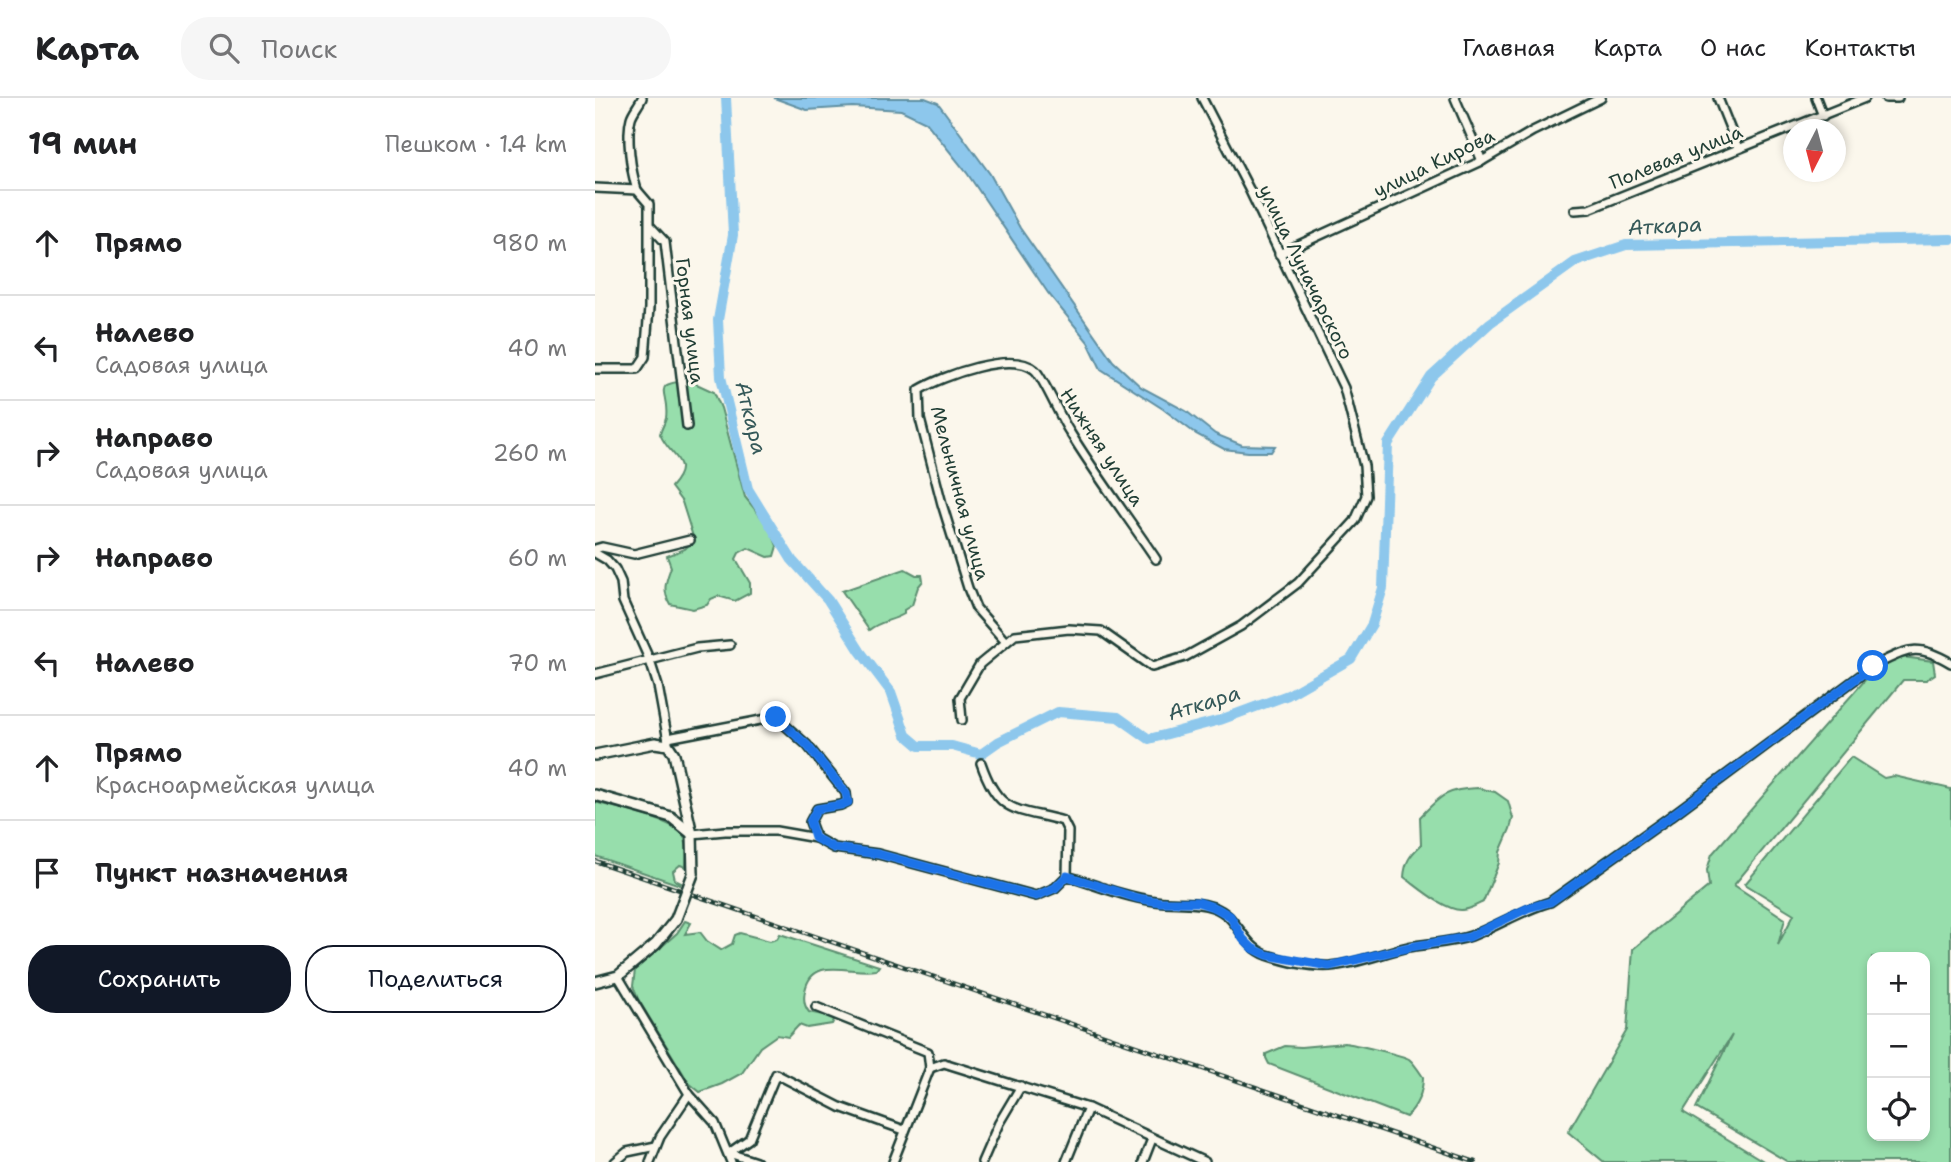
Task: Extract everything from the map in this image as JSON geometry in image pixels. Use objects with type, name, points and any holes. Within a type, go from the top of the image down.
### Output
[{"type":"street","points":[[595,369],[637,369],[645,357],[649,308],[649,204],[636,190],[632,175],[629,130],[632,115],[642,98]]},
{"type":"street","name":"улица Луначарского","points":[[1005,641],[1014,635],[1055,631],[1101,631],[1152,667],[1185,657],[1241,626],[1297,583],[1355,521],[1366,495],[1364,466],[1344,388],[1202,98]]},
{"type":"street","points":[[1455,98],[1482,160]]},
{"type":"street","name":"улица Кирова","points":[[1279,254],[1482,160],[1533,131],[1601,98]]},
{"type":"street","points":[[1718,98],[1738,148]]},
{"type":"street","points":[[1816,98],[1823,116]]},
{"type":"street","name":"Полевая улица","points":[[1575,210],[1589,209],[1865,98]]},
{"type":"street","points":[[1886,98],[1898,98]]},
{"type":"street","points":[[595,188],[636,190]]},
{"type":"street","name":"Горная улица","points":[[650,227],[665,242],[687,426]]},
{"type":"street","name":"Мельничная улица","points":[[1005,641],[976,608],[968,588],[920,419],[919,390],[935,380],[989,365],[1014,362]]},
{"type":"street","name":"Нижняя улица","points":[[1014,362],[1035,370],[1069,431],[1156,559]]},
{"type":"street","points":[[597,550],[634,554],[690,540]]},
{"type":"street","points":[[595,982],[618,976],[656,944],[676,919],[693,874],[692,834],[650,661],[623,601],[621,582],[615,569],[597,550]]},
{"type":"street","points":[[962,720],[960,698],[981,664],[1005,641]]},
{"type":"street","points":[[595,674],[697,648],[730,645]]},
{"type":"street","points":[[1067,876],[1137,898],[1160,902],[1198,902],[1216,908],[1230,916],[1243,939],[1252,948],[1267,955],[1307,964],[1329,966],[1410,947],[1469,937],[1528,908],[1550,902],[1873,666],[1910,649],[1938,655],[1951,663]]},
{"type":"street","points":[[595,755],[776,717],[807,745],[846,793],[848,802],[817,809],[810,822],[815,838]]},
{"type":"street","points":[[595,795],[671,817],[692,834],[776,831],[815,838],[834,848],[878,854],[1036,896],[1055,888],[1067,876],[1068,831],[1063,821],[1005,805],[990,788],[981,763]]},
{"type":"street","points":[[618,976],[689,1094],[715,1123],[731,1162]]},
{"type":"street","points":[[815,1007],[928,1052],[930,1068],[893,1162]]},
{"type":"street","points":[[930,1068],[944,1063],[1088,1108],[1205,1162]]},
{"type":"street","points":[[729,1153],[749,1139],[776,1074],[840,1107],[904,1130]]},
{"type":"street","points":[[982,1162],[999,1123],[1021,1086]]},
{"type":"street","points":[[650,1162],[656,1146],[689,1094]]},
{"type":"street","points":[[1066,1162],[1088,1108]]},
{"type":"street","points":[[1143,1162],[1152,1139]]},
{"type":"street","points":[[615,1162],[627,1152],[656,1146]]},
{"type":"street","points":[[729,1153],[756,1162]]},
{"type":"green space","points":[[690,381],[714,392],[721,408],[745,497],[770,528],[777,546],[774,556],[768,557],[748,548],[739,553],[736,559],[750,583],[750,593],[735,601],[718,596],[711,599],[707,605],[693,609],[670,604],[665,590],[671,567],[667,556],[685,549],[694,540],[682,502],[671,487],[678,478],[681,465],[660,434],[666,418],[665,387]]},
{"type":"green space","points":[[905,569],[922,575],[923,581],[912,605],[904,610],[904,614],[869,630],[842,591]]},
{"type":"green space","points":[[1887,655],[1933,661],[1935,674],[1926,680],[1903,680],[1734,885],[1785,919],[1778,945],[1794,914],[1745,884],[1851,757],[1884,778],[1894,776],[1951,789],[1951,1162],[1788,1162],[1696,1108],[1732,1035],[1683,1112],[1765,1162],[1604,1162],[1568,1132],[1627,1030],[1633,949],[1709,886],[1707,870],[1712,854]]},
{"type":"green space","points":[[1478,788],[1495,792],[1508,801],[1513,818],[1483,902],[1467,909],[1455,909],[1440,903],[1404,877],[1409,859],[1421,845],[1420,817],[1445,795]]},
{"type":"green space","points":[[595,802],[656,819],[677,829],[683,835],[687,846],[686,867],[680,865],[673,871],[675,880],[681,883],[680,885],[595,856]]},
{"type":"green space","points":[[685,921],[691,923],[685,934],[700,932],[707,941],[721,950],[732,944],[735,935],[740,933],[770,941],[777,939],[780,934],[879,966],[876,970],[834,968],[816,973],[809,980],[805,991],[805,1005],[809,1012],[832,1017],[832,1024],[807,1028],[799,1025],[788,1037],[777,1035],[760,1047],[742,1073],[700,1092],[689,1083],[638,999],[633,986],[635,970],[677,933]]},
{"type":"green space","points":[[1344,1043],[1397,1055],[1413,1063],[1423,1077],[1423,1083],[1419,1099],[1406,1117],[1269,1064],[1266,1058],[1266,1054],[1285,1046]]},
{"type":"water","points":[[774,98],[925,98],[938,103],[990,174],[1020,228],[1113,361],[1141,387],[1186,411],[1215,434],[1242,445],[1275,446],[1271,452],[1224,449],[1196,434],[1101,369],[1088,342],[1048,293],[967,173],[926,122],[901,110],[853,107],[807,110]]},
{"type":"waterway","name":"Аткара","points":[[726,98],[733,235],[718,320],[721,377],[748,489],[792,560],[828,600],[860,651],[891,692],[906,735],[919,746],[952,746],[981,754],[998,742],[1058,712],[1118,717],[1149,739],[1220,720],[1288,695],[1351,659],[1372,624],[1383,588],[1388,444],[1431,377],[1490,323],[1575,262],[1626,245],[1951,239]]},
{"type":"railway","points":[[595,861],[1475,1162]]},
{"type":"route","points":[[776,717],[807,745],[846,793],[848,802],[817,809],[810,822],[815,838],[834,848],[878,854],[1036,896],[1055,888],[1067,876],[1137,898],[1160,902],[1198,902],[1230,916],[1243,939],[1252,948],[1267,955],[1329,966],[1410,947],[1469,937],[1528,908],[1550,902],[1873,666]]}]
